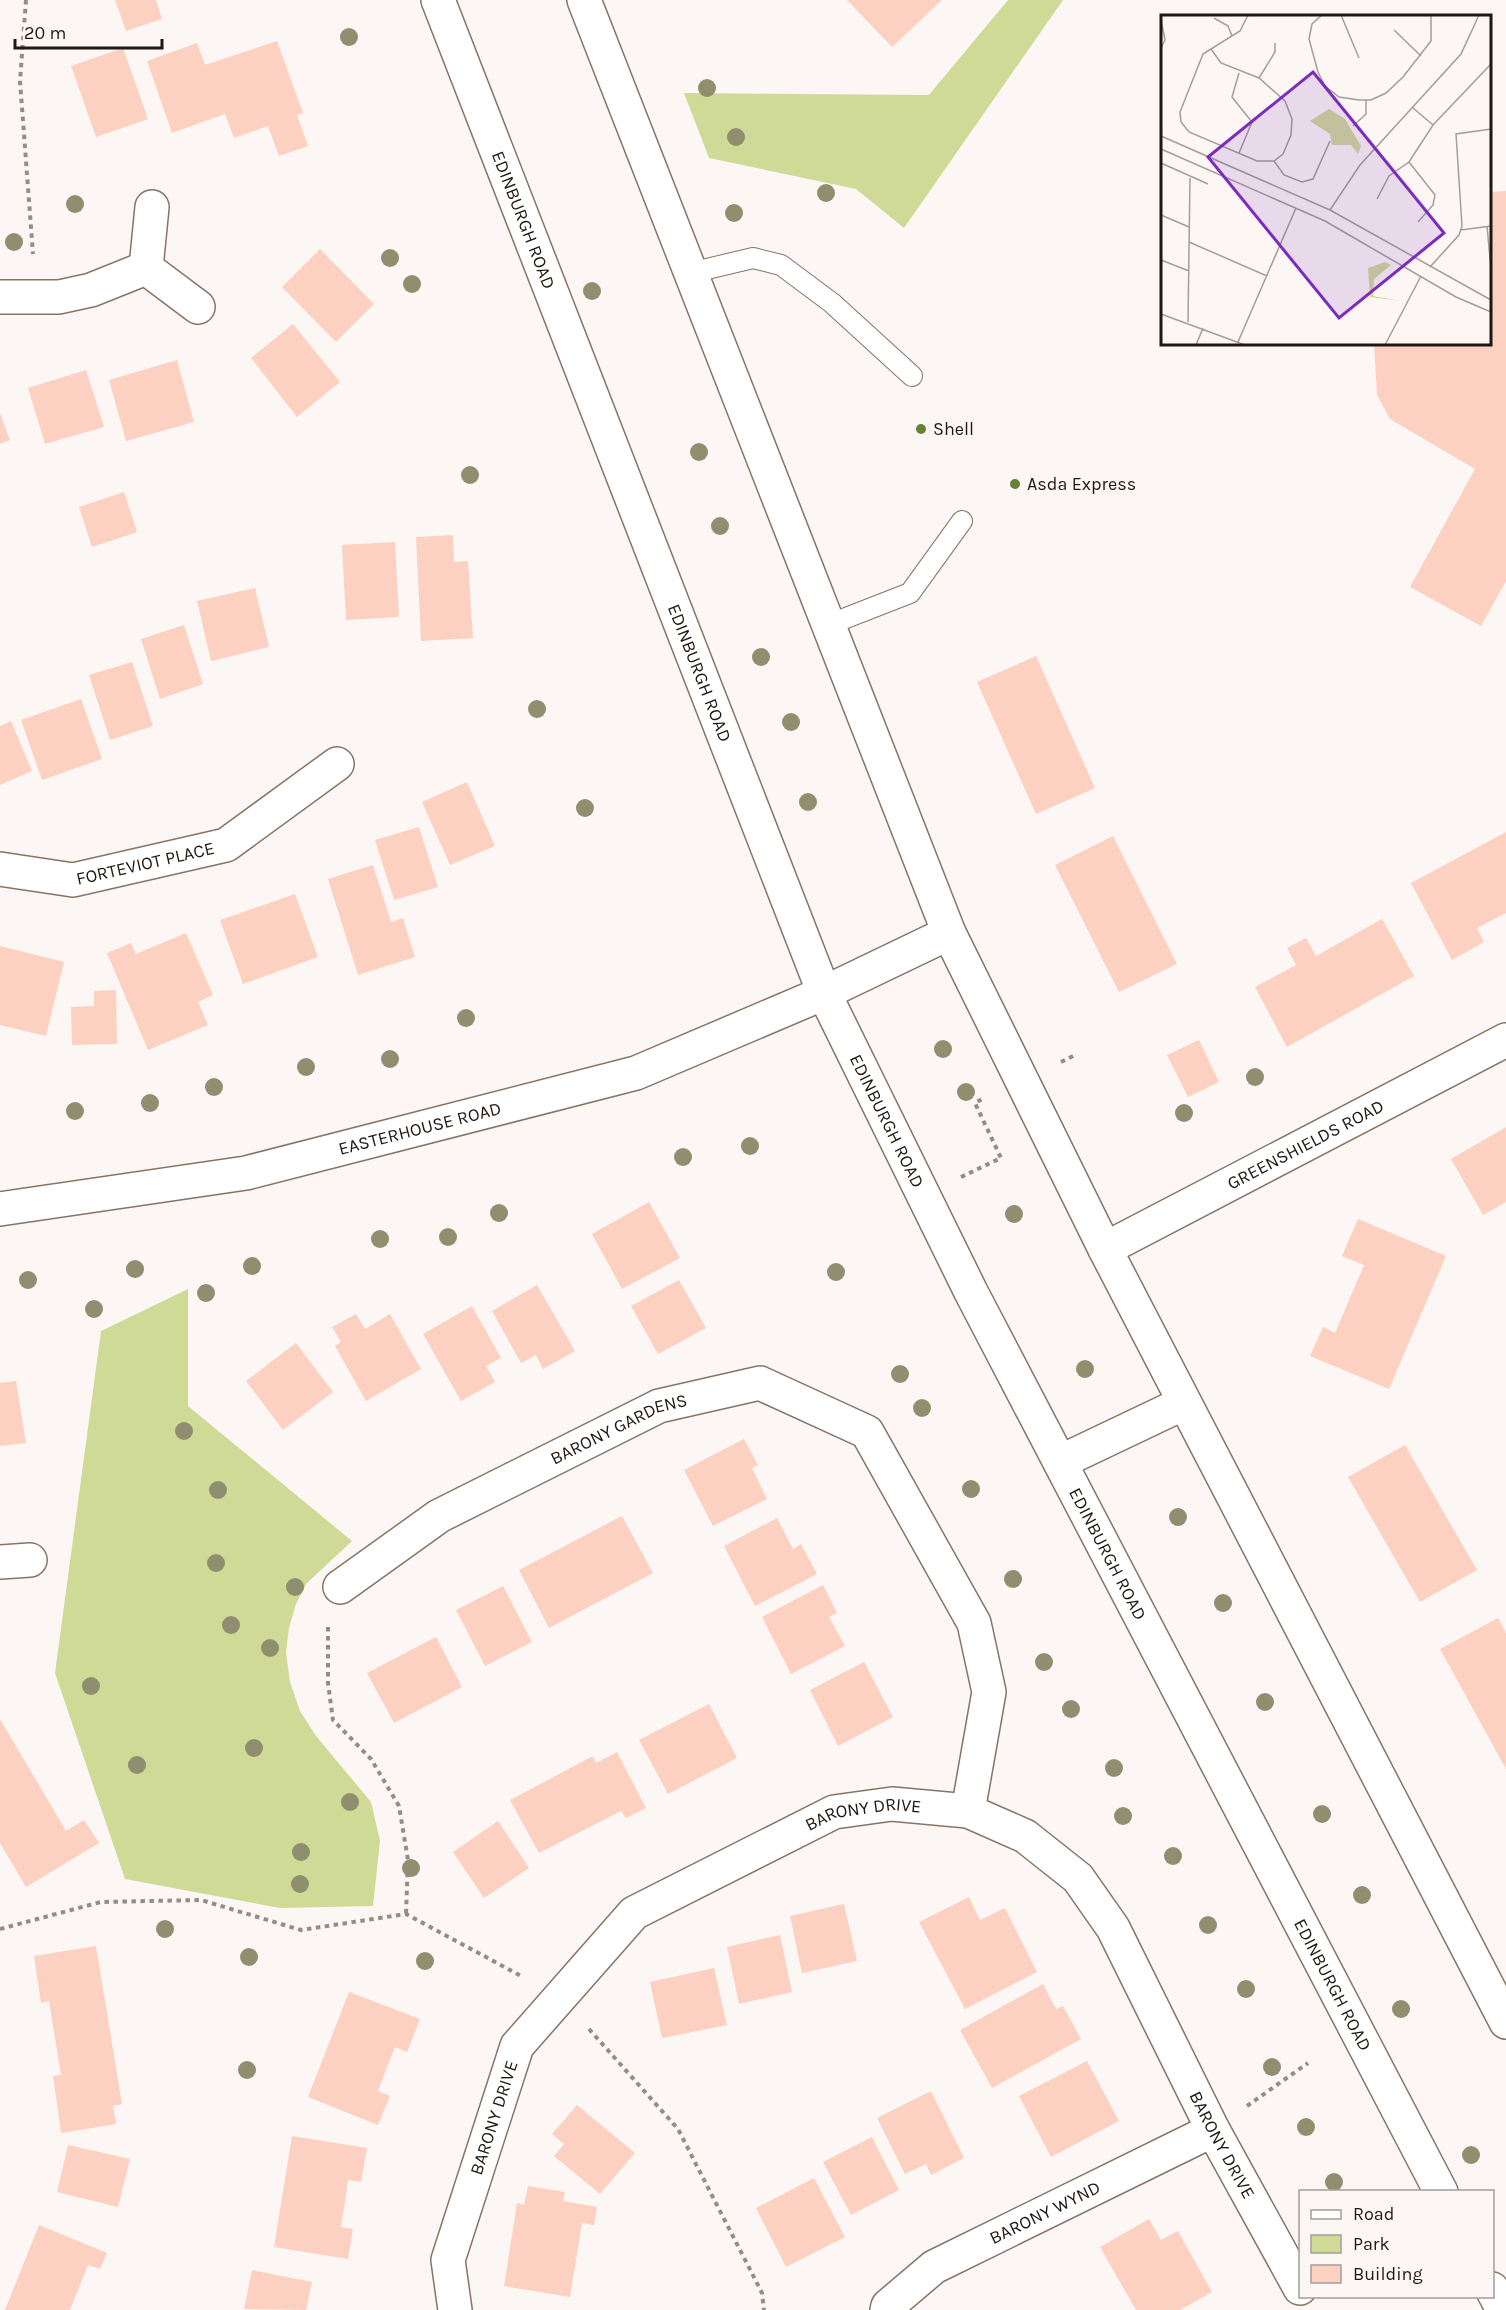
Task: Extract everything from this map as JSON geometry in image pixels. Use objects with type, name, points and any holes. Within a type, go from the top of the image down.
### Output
[{"type":"main road","name":"EDINBURGH ROAD","points":[[438,0],[824,993],[923,1195],[1060,1462],[1440,2190]]},
{"type":"main road","points":[[584,0],[949,933],[1105,1249],[1506,2022]]},
{"type":"main road","points":[[146,268],[152,207]]},
{"type":"main road","points":[[16,297],[59,297],[91,290],[146,268]]},
{"type":"main road","points":[[146,268],[198,307]]},
{"type":"main road","name":"FORTEVIOT PLACE","points":[[0,869],[73,880],[226,845],[337,764]]},
{"type":"main road","name":"EASTERHOUSE ROAD","points":[[0,1209],[246,1173],[636,1073],[824,993],[949,933]]},
{"type":"main road","name":"GREENSHIELDS ROAD","points":[[1105,1249],[1506,1040]]},
{"type":"main road","name":"BARONY GARDENS","points":[[340,1587],[439,1515],[659,1406],[760,1383],[867,1432],[974,1623],[989,1692],[968,1811]]},
{"type":"main road","points":[[1060,1462],[1185,1403]]},
{"type":"main road","name":"BARONY DRIVE","points":[[455,2310],[448,2260],[517,2046],[634,1913],[834,1812],[892,1804],[968,1811],[1025,1836],[1078,1878],[1113,1928],[1213,2130],[1299,2286]]},
{"type":"main road","name":"BARONY WYND","points":[[887,2310],[888,2306],[934,2267],[1213,2130]]},
{"type":"main road","points":[[1494,2293],[1503,2310]]},
{"type":"lane","points":[[690,273],[753,258],[781,265],[832,303],[912,376]]},
{"type":"lane","points":[[828,625],[910,593],[962,521]]},
{"type":"path","points":[[16,297],[34,259],[20,81],[26,0]]},
{"type":"path","points":[[923,1195],[1001,1158],[975,1103],[1077,1054]]},
{"type":"path","points":[[340,1587],[327,1632],[328,1683],[333,1720],[371,1759],[399,1806],[408,1860],[406,1914]]},
{"type":"path","points":[[0,1929],[101,1902],[201,1900],[301,1930],[406,1914],[561,1997],[678,2129],[762,2293],[764,2310]]},
{"type":"path","points":[[1213,2130],[1308,2063]]},
{"type":"green space","points":[[1008,0],[1063,0],[904,228],[856,189],[709,158],[684,93],[929,95]]},
{"type":"green space","points":[[188,1289],[188,1406],[352,1541],[307,1583],[296,1604],[289,1628],[286,1652],[290,1682],[300,1711],[316,1736],[371,1802],[380,1841],[373,1906],[280,1908],[125,1879],[55,1673],[101,1331]]},
{"type":"building","points":[[115,0],[156,0],[162,19],[126,31]]},
{"type":"building","points":[[847,0],[942,0],[892,47]]},
{"type":"building","points":[[277,41],[303,113],[297,115],[308,146],[279,156],[268,126],[234,138],[225,114],[172,133],[147,61],[197,43],[205,65]]},
{"type":"building","points":[[123,48],[148,119],[96,137],[71,66]]},
{"type":"building","points":[[1506,191],[1506,581],[1481,626],[1410,587],[1475,469],[1390,419],[1377,395],[1374,345],[1491,345],[1491,192]]},
{"type":"building","points":[[320,249],[374,304],[336,342],[282,287]]},
{"type":"building","points":[[293,324],[340,382],[297,417],[251,358]]},
{"type":"building","points":[[177,360],[194,422],[126,441],[109,380]]},
{"type":"building","points":[[86,370],[104,427],[45,444],[28,388]]},
{"type":"building","points":[[0,413],[10,440],[0,444]]},
{"type":"building","points":[[124,492],[137,532],[92,547],[79,507]]},
{"type":"building","points":[[453,535],[454,562],[468,561],[473,638],[421,641],[416,537]]},
{"type":"building","points":[[395,542],[399,617],[346,620],[342,545]]},
{"type":"building","points":[[255,588],[269,647],[211,661],[197,601]]},
{"type":"building","points":[[184,625],[203,684],[160,699],[141,639]]},
{"type":"building","points":[[1036,656],[1095,788],[1036,814],[977,682]]},
{"type":"building","points":[[132,662],[153,726],[110,740],[89,675]]},
{"type":"building","points":[[81,699],[102,759],[42,780],[21,720]]},
{"type":"building","points":[[11,721],[32,771],[0,785],[0,726]]},
{"type":"building","points":[[467,782],[495,846],[450,865],[422,802]]},
{"type":"building","points":[[419,827],[438,887],[394,900],[375,840]]},
{"type":"building","points":[[1506,832],[1506,913],[1477,928],[1484,942],[1452,960],[1411,883]]},
{"type":"building","points":[[1113,836],[1177,964],[1119,992],[1055,865]]},
{"type":"building","points":[[373,865],[391,922],[403,918],[415,957],[358,975],[328,879]]},
{"type":"building","points":[[295,894],[318,957],[243,984],[220,920]]},
{"type":"building","points":[[1382,919],[1414,976],[1287,1047],[1255,987],[1296,965],[1287,948],[1306,938],[1316,956]]},
{"type":"building","points":[[186,933],[213,995],[198,1002],[208,1025],[148,1050],[107,953],[131,943],[136,954]]},
{"type":"building","points":[[0,946],[64,962],[46,1036],[0,1025]]},
{"type":"building","points":[[116,990],[117,1044],[72,1045],[71,1007],[94,1006],[94,991]]},
{"type":"building","points":[[1199,1040],[1219,1082],[1188,1097],[1167,1055]]},
{"type":"building","points":[[1506,1127],[1506,1202],[1483,1215],[1451,1159]]},
{"type":"building","points":[[649,1202],[680,1258],[622,1289],[592,1234]]},
{"type":"building","points":[[1358,1219],[1446,1256],[1389,1389],[1310,1356],[1323,1327],[1335,1333],[1364,1265],[1342,1256]]},
{"type":"building","points":[[679,1280],[706,1328],[658,1354],[631,1306]]},
{"type":"building","points":[[537,1285],[575,1351],[543,1369],[536,1355],[521,1363],[492,1311]]},
{"type":"building","points":[[472,1306],[501,1358],[486,1366],[495,1382],[461,1401],[423,1334]]},
{"type":"building","points":[[356,1314],[365,1329],[390,1314],[421,1369],[366,1401],[335,1346],[341,1342],[332,1327]]},
{"type":"building","points":[[296,1343],[333,1392],[283,1430],[246,1381]]},
{"type":"building","points":[[16,1381],[26,1443],[0,1446],[0,1383]]},
{"type":"building","points":[[744,1439],[758,1465],[752,1468],[767,1499],[713,1526],[684,1470]]},
{"type":"building","points":[[1405,1445],[1477,1570],[1420,1602],[1348,1477]]},
{"type":"building","points":[[622,1516],[653,1573],[549,1628],[519,1570]]},
{"type":"building","points":[[777,1518],[793,1549],[801,1544],[817,1574],[755,1606],[724,1546]]},
{"type":"building","points":[[823,1585],[837,1613],[829,1617],[845,1646],[791,1674],[762,1617]]},
{"type":"building","points":[[503,1586],[532,1642],[485,1666],[456,1610]]},
{"type":"building","points":[[1498,1618],[1506,1633],[1506,1769],[1440,1649]]},
{"type":"building","points":[[436,1637],[462,1687],[394,1723],[367,1673]]},
{"type":"building","points":[[864,1662],[893,1717],[838,1746],[810,1690]]},
{"type":"building","points":[[709,1704],[737,1758],[668,1794],[639,1740]]},
{"type":"building","points":[[0,1719],[66,1831],[84,1820],[99,1843],[26,1887],[0,1843]]},
{"type":"building","points":[[617,1752],[646,1808],[626,1818],[621,1811],[539,1853],[510,1800],[593,1756],[596,1763]]},
{"type":"building","points":[[498,1821],[529,1868],[484,1898],[453,1852]]},
{"type":"building","points":[[969,1897],[980,1920],[1005,1908],[1037,1972],[965,2009],[919,1922]]},
{"type":"building","points":[[844,1904],[857,1961],[802,1973],[790,1916]]},
{"type":"building","points":[[780,1935],[792,1992],[739,2004],[727,1947]]},
{"type":"building","points":[[96,1946],[122,2104],[113,2106],[116,2124],[61,2133],[53,2076],[61,2075],[49,2001],[41,2003],[34,1956]]},
{"type":"building","points":[[714,1968],[727,2025],[662,2038],[650,1982]]},
{"type":"building","points":[[1043,1984],[1056,2009],[1063,2006],[1081,2039],[992,2088],[960,2030]]},
{"type":"building","points":[[349,1992],[420,2019],[407,2052],[395,2047],[387,2067],[378,2091],[390,2096],[378,2125],[308,2097]]},
{"type":"building","points":[[1087,2061],[1119,2121],[1051,2157],[1019,2096]]},
{"type":"building","points":[[931,2091],[964,2158],[931,2175],[926,2164],[905,2174],[877,2118]]},
{"type":"building","points":[[577,2105],[635,2153],[600,2194],[554,2156],[564,2144],[552,2134]]},
{"type":"building","points":[[292,2136],[367,2148],[361,2182],[348,2180],[341,2227],[353,2229],[348,2259],[274,2247]]},
{"type":"building","points":[[872,2137],[899,2190],[851,2215],[823,2162]]},
{"type":"building","points":[[68,2145],[130,2159],[118,2207],[57,2192]]},
{"type":"building","points":[[814,2178],[845,2237],[786,2267],[756,2208]]},
{"type":"building","points":[[528,2186],[565,2192],[563,2201],[597,2207],[594,2225],[582,2223],[570,2297],[504,2286],[517,2203],[524,2205]]},
{"type":"building","points":[[1149,2219],[1161,2240],[1178,2231],[1212,2292],[1180,2310],[1136,2310],[1100,2247]]},
{"type":"building","points":[[39,2225],[107,2253],[100,2269],[88,2265],[70,2310],[5,2310]]},
{"type":"building","points":[[252,2270],[312,2282],[306,2310],[244,2309]]},
{"type":"place","name":"Shell","points":[[921,429]]},
{"type":"place","name":"Asda Express","points":[[1015,484]]}]
